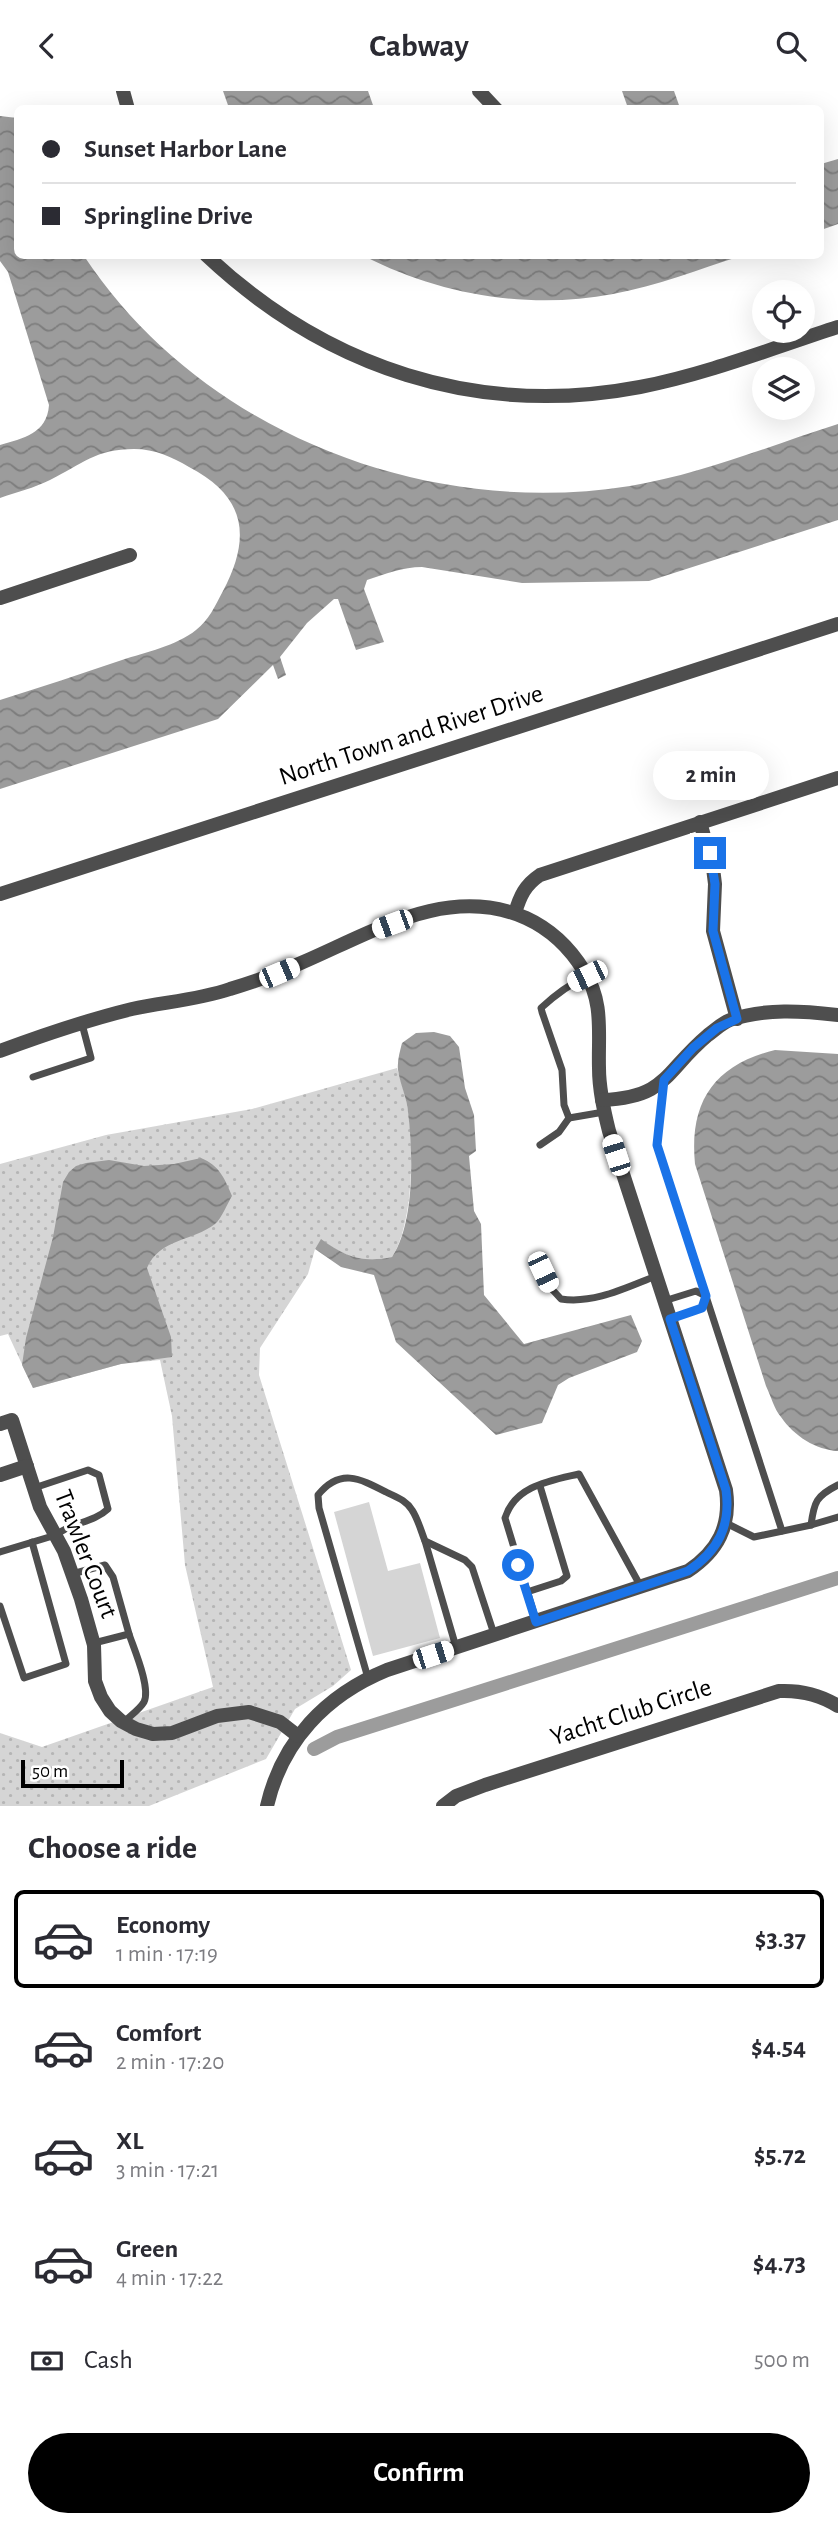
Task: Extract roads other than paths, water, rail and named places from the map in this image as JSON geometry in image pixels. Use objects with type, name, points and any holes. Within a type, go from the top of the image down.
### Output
[{"type":"street","points":[[479,91],[492,105]]},
{"type":"street","points":[[211,259],[271,310],[334,347],[366,362],[465,390],[504,395],[567,396],[640,387],[692,374],[838,327]]},
{"type":"street","points":[[0,597],[130,555]]},
{"type":"street","name":"North Town and River Drive","points":[[0,894],[838,624]]},
{"type":"street","points":[[515,913],[519,897],[528,883],[540,875],[838,778]]},
{"type":"street","points":[[700,822],[715,884],[713,931],[737,1019]]},
{"type":"street","points":[[0,1051],[133,1009],[228,990],[279,973],[365,933],[435,909],[485,906],[515,913],[548,930],[562,943],[587,976],[597,999],[600,1016],[599,1069],[608,1131],[726,1490],[728,1505],[721,1537],[702,1562],[688,1571],[368,1678],[339,1696],[316,1715],[298,1736],[276,1775],[267,1806]]},
{"type":"street","points":[[603,1106],[642,1095],[664,1080],[693,1048],[717,1028],[737,1019],[770,1013],[838,1015]]},
{"type":"street","name":"Trawler Court","points":[[6,1422],[27,1466],[40,1507],[56,1535],[72,1574],[93,1643],[95,1681],[110,1711],[136,1730],[153,1734],[172,1733],[217,1716],[249,1712],[280,1722],[298,1736]]},
{"type":"street","points":[[0,1475],[27,1466]]},
{"type":"street","name":"Yacht Club Circle","points":[[443,1806],[456,1796],[485,1785],[779,1691],[796,1690],[814,1694],[838,1706]]},
{"type":"lane","points":[[569,1118],[564,1105],[562,1070],[541,1009],[574,982],[587,976]]},
{"type":"lane","points":[[33,1077],[91,1058],[82,1024]]},
{"type":"lane","points":[[664,1080],[657,1145],[782,1531]]},
{"type":"lane","points":[[540,1145],[559,1132],[569,1118],[603,1106]]},
{"type":"lane","points":[[536,1258],[549,1286],[561,1299],[594,1299],[656,1276]]},
{"type":"lane","points":[[664,1301],[696,1291],[706,1296]]},
{"type":"lane","points":[[670,1319],[702,1308],[706,1296]]},
{"type":"lane","points":[[0,1552],[92,1521],[108,1509],[99,1475],[88,1470],[34,1487]]},
{"type":"lane","points":[[536,1622],[505,1518],[509,1506],[520,1492],[579,1474],[641,1588]]},
{"type":"lane","points":[[368,1678],[319,1508],[318,1495],[327,1484],[357,1477],[405,1501],[413,1510],[425,1541],[456,1647]]},
{"type":"lane","points":[[811,1525],[814,1503],[838,1485]]},
{"type":"lane","points":[[527,1592],[561,1581],[567,1576],[540,1486]]},
{"type":"lane","points":[[726,1523],[754,1537],[838,1517]]},
{"type":"lane","points":[[425,1541],[465,1560],[472,1567],[495,1635]]},
{"type":"lane","points":[[0,1606],[24,1678],[66,1664],[32,1542]]},
{"type":"lane","points":[[72,1574],[105,1565],[113,1577],[144,1679],[146,1695],[144,1703],[124,1722]]},
{"type":"lane","points":[[93,1643],[129,1634]]},
{"type":"water","points":[[223,91],[368,91],[373,105],[228,105]]},
{"type":"water","points":[[622,91],[674,91],[679,105],[627,105]]},
{"type":"water","points":[[0,116],[14,118],[14,259],[86,259],[132,317],[189,370],[253,414],[323,449],[397,474],[474,489],[552,493],[656,481],[709,467],[838,424],[838,520],[649,581],[522,583],[422,567],[387,573],[367,580],[364,589],[384,642],[356,650],[338,599],[334,599],[307,623],[280,657],[286,675],[278,679],[273,665],[218,719],[0,789],[0,700],[160,648],[188,636],[205,622],[223,591],[238,553],[240,536],[233,505],[223,492],[183,463],[149,450],[121,450],[99,455],[44,483],[0,498],[0,445],[39,429],[44,423],[49,405],[8,272],[0,261]]},
{"type":"water","points":[[838,159],[838,224],[824,229],[824,163]]},
{"type":"water","points":[[371,259],[732,259],[629,291],[581,299],[549,300],[486,296],[423,281]]},
{"type":"water","points":[[434,1032],[450,1036],[459,1047],[465,1088],[474,1115],[476,1151],[469,1156],[474,1211],[481,1224],[484,1295],[524,1344],[631,1315],[642,1341],[637,1352],[569,1378],[558,1385],[542,1423],[496,1435],[396,1342],[374,1275],[341,1267],[315,1249],[321,1239],[355,1257],[392,1257],[405,1226],[411,1166],[408,1112],[398,1070],[399,1056],[402,1043],[416,1033]]},
{"type":"water","points":[[775,1050],[838,1054],[838,1451],[806,1441],[786,1424],[776,1410],[695,1164],[696,1122],[710,1089],[736,1065]]},
{"type":"water","points":[[201,1158],[217,1169],[232,1196],[215,1224],[160,1251],[152,1258],[147,1268],[171,1337],[172,1357],[121,1364],[33,1388],[22,1365],[26,1338],[53,1237],[63,1182],[69,1172],[86,1163],[109,1160],[144,1166],[174,1164]]},
{"type":"waterway","points":[[314,1749],[337,1737],[838,1578]]}]
